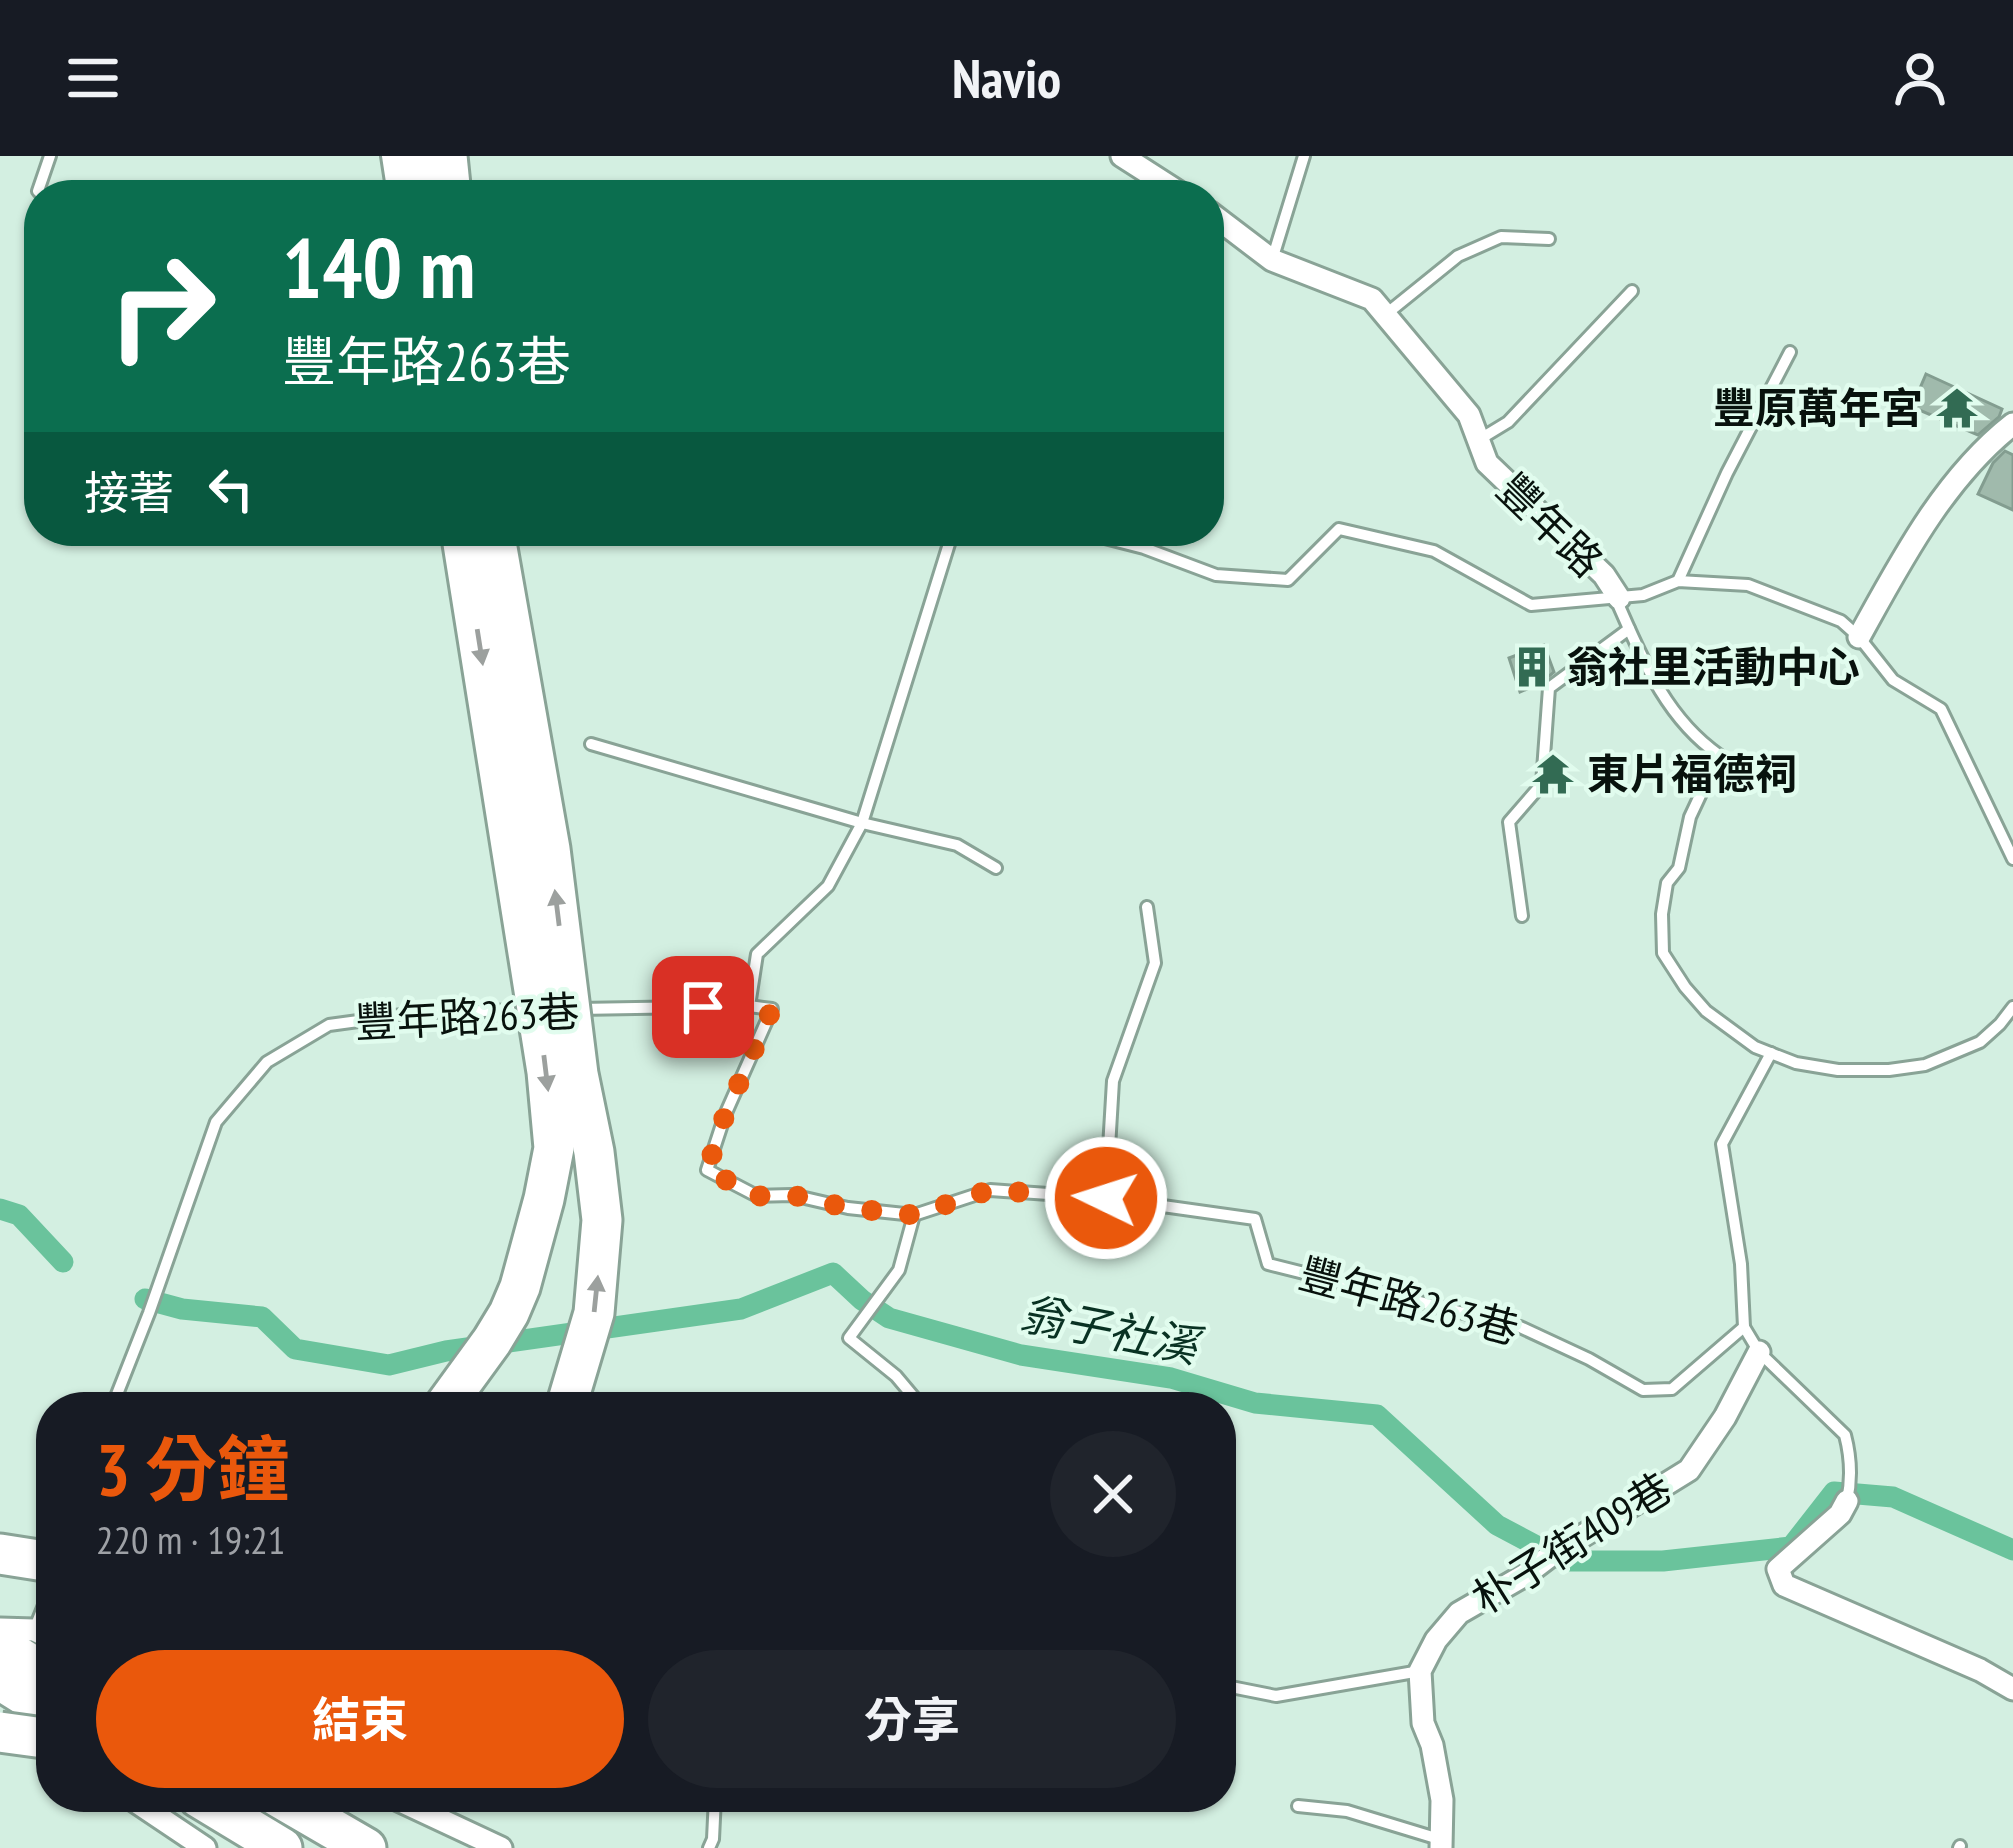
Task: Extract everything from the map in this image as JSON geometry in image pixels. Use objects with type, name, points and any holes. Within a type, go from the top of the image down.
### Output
[{"type":"highway","points":[[456,1392],[509,1313],[520,1287],[554,1148],[547,1072],[463,546]]},
{"type":"highway","points":[[497,546],[550,849],[602,1220],[594,1313],[570,1392]]},
{"type":"highway","points":[[0,1554],[36,1560]]},
{"type":"highway","points":[[0,1678],[36,1701]]},
{"type":"highway","points":[[0,1732],[36,1739]]},
{"type":"highway","points":[[200,1812],[254,1848]]},
{"type":"highway","points":[[223,1812],[282,1848]]},
{"type":"highway","points":[[268,1812],[327,1848]]},
{"type":"highway","points":[[304,1812],[366,1848]]},
{"type":"street","points":[[1121,156],[1159,180]]},
{"type":"street","name":"豐年路","points":[[1224,223],[1272,260],[1372,299],[1469,415],[1486,464],[1604,575],[1619,598]]},
{"type":"street","points":[[1859,637],[1911,542],[1985,446],[2013,424]]},
{"type":"street","name":"朴子街409巷","points":[[1420,1671],[1436,1640],[1459,1613],[1689,1471],[1725,1418],[1759,1352]]},
{"type":"street","points":[[1849,1492],[1840,1514],[1778,1569],[1784,1585],[1980,1670],[2013,1689]]},
{"type":"street","points":[[0,1629],[27,1635]]},
{"type":"street","points":[[1420,1671],[1423,1723],[1442,1800],[1442,1844]]},
{"type":"street","points":[[0,1709],[36,1732]]},
{"type":"street","points":[[151,1812],[205,1848]]},
{"type":"street","points":[[424,1812],[501,1848]]},
{"type":"lane","points":[[1272,260],[1304,156]]},
{"type":"lane","points":[[1385,315],[1458,256],[1501,238],[1549,239]]},
{"type":"lane","points":[[1478,440],[1508,422],[1632,291]]},
{"type":"lane","points":[[1678,581],[1726,473],[1790,352]]},
{"type":"lane","points":[[1136,546],[1216,575],[1288,580],[1339,529],[1434,551],[1531,605],[1619,598],[1655,685],[1701,743],[1719,755],[1690,817],[1679,868],[1667,883],[1662,914],[1663,953],[1706,1011],[1755,1047],[1796,1063],[1838,1070],[1888,1070],[1925,1065],[1981,1042],[2013,1007]]},
{"type":"lane","name":"豐年路263巷","points":[[749,1006],[757,954],[828,886],[862,823],[948,546]]},
{"type":"lane","name":"豐年路","points":[[1619,598],[1643,596],[1678,581],[1748,585],[1841,620],[1859,637]]},
{"type":"lane","points":[[1522,916],[1509,823],[1542,784],[1549,688],[1629,629]]},
{"type":"lane","points":[[1859,637],[1893,680],[1940,710],[2013,859]]},
{"type":"lane","points":[[591,744],[862,823],[957,845],[996,868]]},
{"type":"lane","points":[[1106,1198],[1113,1081],[1155,963],[1147,907]]},
{"type":"lane","name":"豐年路263巷","points":[[563,1010],[772,1009],[725,1115],[707,1170],[757,1196],[792,1195],[848,1208],[914,1215],[990,1190],[1106,1198],[1255,1219],[1268,1264],[1520,1327],[1642,1390],[1672,1389],[1744,1327]]},
{"type":"lane","name":"豐年路263巷","points":[[118,1392],[216,1123],[267,1062],[329,1025],[424,1012],[540,1010]]},
{"type":"lane","points":[[1771,1053],[1722,1144],[1741,1264],[1744,1327],[1759,1352],[1844,1435],[1850,1454],[1849,1492]]},
{"type":"lane","points":[[909,1392],[849,1338],[899,1270],[914,1215]]},
{"type":"lane","points":[[1236,1688],[1276,1696],[1420,1671]]},
{"type":"lane","points":[[1298,1806],[1347,1811],[1442,1844]]},
{"type":"lane","points":[[709,1848],[714,1812]]},
{"type":"building","name":"豐原萬年宮","points":[[1926,374],[2002,409],[1999,417],[1978,435],[1912,407]]},
{"type":"building","points":[[2005,451],[2013,455],[2013,510],[1978,494],[1993,463]]},
{"type":"building","name":"翁社里活動中心","points":[[1544,645],[1554,672],[1520,692],[1509,658]]},
{"type":"waterway","name":"翁子社溪","points":[[0,1209],[19,1215],[63,1262]]},
{"type":"waterway","name":"翁子社溪","points":[[145,1299],[182,1309],[262,1317],[295,1349],[389,1365],[446,1351],[741,1309],[833,1273],[889,1318],[1021,1355],[1171,1378],[1218,1392]]},
{"type":"waterway","name":"翁子社溪","points":[[1236,1397],[1377,1415],[1497,1525],[1565,1561],[1663,1561],[1791,1547],[1834,1492],[1893,1497],[2013,1550]]},
{"type":"place","name":"豐原萬年宮","points":[[1957,408]]},
{"type":"place","name":"翁社里活動中心","points":[[1532,667]]},
{"type":"place","name":"東片福德祠","points":[[1553,774]]},
{"type":"route","points":[[703,1007],[772,1009],[725,1115],[707,1170],[757,1196],[792,1195],[848,1208],[914,1215],[990,1190],[1106,1198]]}]
